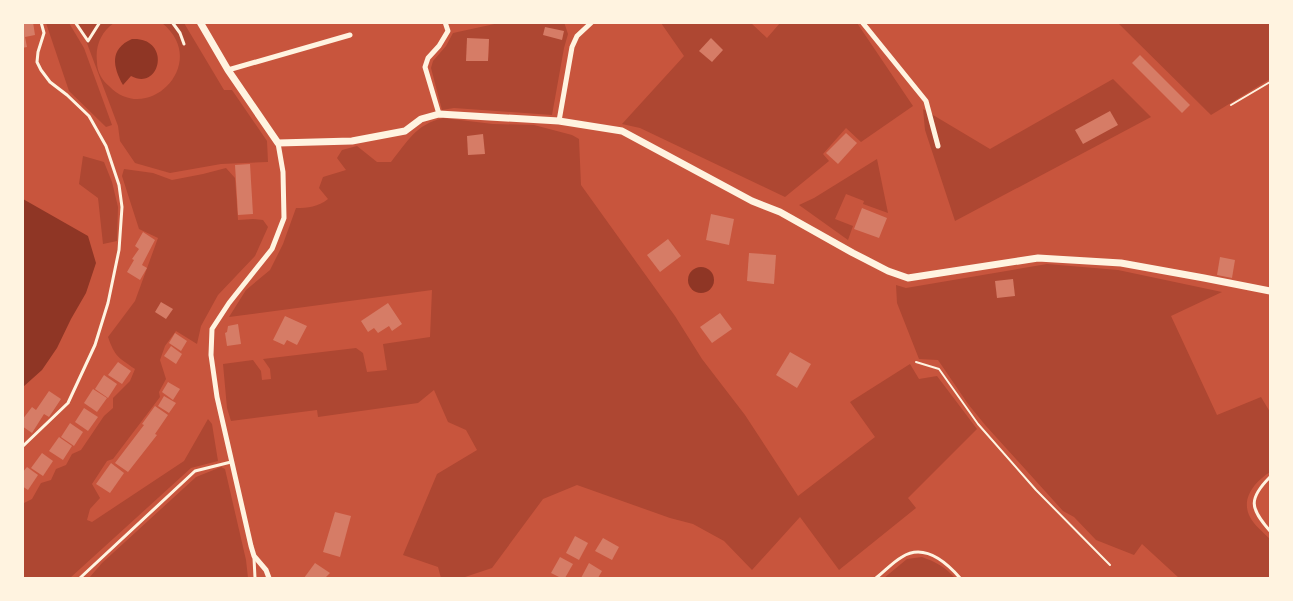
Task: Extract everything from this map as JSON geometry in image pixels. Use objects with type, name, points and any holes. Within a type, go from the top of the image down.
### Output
[{"type":"street","points":[[200,22],[228,70],[278,143],[283,171],[284,218],[272,249],[229,303],[212,329],[211,356],[217,397],[254,556],[266,570],[269,579]]},
{"type":"street","points":[[439,114],[425,67],[428,58],[448,31],[445,22]]},
{"type":"street","points":[[559,121],[572,47],[577,36],[592,22]]},
{"type":"street","points":[[862,22],[927,101],[938,146]]},
{"type":"street","points":[[228,70],[350,35]]},
{"type":"street","points":[[278,143],[352,141],[405,131],[421,119],[439,114],[559,121],[622,131],[752,201],[780,212],[888,271],[908,278],[1038,258],[1121,263],[1270,291]]},
{"type":"lane","points":[[22,447],[68,403],[95,345],[108,303],[119,250],[122,207],[119,185],[106,146],[89,116],[50,82],[37,62],[44,33],[41,22]]},
{"type":"lane","points":[[75,22],[88,42],[100,22]]},
{"type":"lane","points":[[172,22],[180,33],[184,45]]},
{"type":"lane","points":[[80,579],[195,471],[231,462]]},
{"type":"lane","points":[[1270,477],[1260,487],[1254,498],[1254,507],[1270,531]]},
{"type":"lane","points":[[876,579],[903,556],[921,552],[943,561],[960,579]]},
{"type":"lane","points":[[254,556],[255,579]]},
{"type":"path","points":[[1231,105],[1270,82]]},
{"type":"path","points":[[916,362],[939,369],[978,424],[1036,490],[1110,565]]},
{"type":"shaded area","points":[[564,22],[568,34],[552,115],[454,108],[442,110],[431,68],[433,61],[446,46],[453,33],[499,23]],"holes":[[[467,39],[489,39],[488,61],[467,61]]]},
{"type":"shaded area","points":[[46,23],[69,23],[84,48],[112,125],[106,127],[69,91]]},
{"type":"shaded area","points":[[78,23],[114,23],[102,35],[98,45],[99,72],[106,84],[124,97],[141,99],[156,94],[168,84],[177,71],[180,55],[175,39],[162,23],[184,23],[224,90],[232,90],[267,141],[268,162],[221,164],[170,173],[135,163],[120,141],[118,126]]},
{"type":"shaded area","points":[[661,23],[751,23],[767,38],[780,23],[857,23],[913,106],[861,142],[846,128],[823,154],[829,161],[785,197],[640,128],[622,124],[684,56]]},
{"type":"shaded area","points":[[1118,23],[1270,23],[1270,79],[1211,115]]},
{"type":"shaded area","points":[[132,39],[145,41],[153,46],[158,63],[155,71],[149,77],[141,79],[131,76],[123,85],[115,65],[116,53]]},
{"type":"shaded area","points":[[1113,79],[1151,117],[955,221],[925,130],[923,109],[990,149]]},
{"type":"shaded area","points":[[443,118],[493,124],[534,125],[579,139],[581,185],[675,316],[702,359],[745,415],[798,496],[875,437],[850,402],[910,364],[919,379],[937,376],[977,429],[908,498],[916,508],[839,570],[800,517],[752,570],[724,541],[693,524],[577,485],[543,499],[492,568],[462,578],[441,578],[438,567],[403,555],[437,474],[477,450],[466,430],[448,422],[434,390],[418,403],[318,417],[317,410],[231,421],[227,408],[223,364],[253,360],[261,371],[262,380],[271,379],[270,369],[263,359],[356,348],[363,353],[367,372],[387,370],[383,344],[430,337],[432,290],[229,317],[246,290],[270,270],[283,244],[296,208],[313,206],[328,199],[319,188],[323,177],[346,170],[337,158],[342,150],[357,146],[377,162],[391,162],[419,129]]},
{"type":"shaded area","points":[[83,156],[104,162],[112,182],[118,207],[117,241],[103,244],[98,198],[79,184]]},
{"type":"shaded area","points":[[877,159],[888,213],[863,204],[864,201],[846,194],[835,219],[853,226],[848,240],[799,205],[814,198]]},
{"type":"shaded area","points":[[226,168],[235,178],[238,220],[263,220],[268,227],[255,256],[218,295],[201,326],[197,344],[176,331],[165,346],[160,360],[166,379],[159,392],[160,397],[113,459],[107,461],[92,484],[100,498],[90,509],[87,520],[92,522],[184,461],[208,419],[212,424],[218,461],[191,468],[70,578],[23,578],[22,504],[32,499],[41,483],[51,480],[56,469],[66,465],[72,454],[81,450],[104,416],[113,408],[113,398],[130,381],[135,369],[118,356],[108,337],[135,301],[158,238],[139,229],[122,176],[124,169],[153,173],[172,180]]},
{"type":"shaded area","points":[[23,199],[88,236],[96,263],[86,293],[57,348],[42,370],[23,387]]},
{"type":"shaded area","points":[[1047,264],[1118,270],[1222,292],[1171,316],[1217,415],[1261,397],[1270,412],[1270,472],[1251,491],[1247,510],[1252,520],[1270,539],[1270,578],[1179,578],[1142,544],[1134,555],[1096,540],[1074,517],[1063,511],[986,426],[938,360],[919,359],[897,303],[896,285],[906,288]]},
{"type":"shaded area","points":[[701,267],[710,271],[714,280],[710,289],[701,293],[692,289],[688,280],[692,271]]},
{"type":"shaded area","points":[[221,467],[225,469],[248,578],[89,578],[102,563],[196,477]]},
{"type":"shaded area","points":[[922,557],[940,565],[955,578],[884,578],[907,559]]},
{"type":"building","points":[[22,22],[33,22],[35,35],[25,37],[27,47],[22,48]]},
{"type":"building","points":[[545,27],[564,31],[562,40],[543,35]]},
{"type":"building","points":[[467,38],[489,39],[488,61],[466,61]]},
{"type":"building","points":[[711,38],[723,50],[712,62],[699,51]]},
{"type":"building","points":[[1140,55],[1190,105],[1182,113],[1132,63]]},
{"type":"building","points":[[1110,111],[1118,125],[1083,144],[1075,130]]},
{"type":"building","points":[[846,133],[857,143],[838,164],[826,153]]},
{"type":"building","points":[[483,134],[485,154],[468,155],[467,136]]},
{"type":"building","points":[[250,164],[253,214],[238,215],[235,165]]},
{"type":"building","points":[[862,208],[887,218],[879,238],[854,229]]},
{"type":"building","points":[[711,214],[734,219],[729,245],[706,240]]},
{"type":"building","points":[[143,232],[155,240],[142,265],[147,268],[140,280],[127,272],[139,249],[135,246]]},
{"type":"building","points":[[668,239],[681,256],[660,272],[647,255]]},
{"type":"building","points":[[749,253],[776,255],[774,284],[747,281]]},
{"type":"building","points":[[1220,257],[1235,260],[1232,278],[1217,275]]},
{"type":"building","points":[[1013,279],[1015,296],[997,298],[995,281]]},
{"type":"building","points":[[161,302],[173,309],[166,319],[155,312]]},
{"type":"building","points":[[388,303],[402,324],[392,331],[389,326],[378,333],[374,328],[368,332],[361,321]]},
{"type":"building","points":[[720,313],[732,329],[712,343],[700,327]]},
{"type":"building","points":[[285,316],[307,326],[297,345],[287,340],[284,345],[273,340]]},
{"type":"building","points":[[238,324],[241,344],[227,346],[225,333],[228,326]]},
{"type":"building","points":[[175,333],[187,341],[181,351],[169,343]]},
{"type":"building","points":[[171,346],[182,354],[176,364],[164,356]]},
{"type":"building","points":[[790,352],[811,364],[797,388],[776,375]]},
{"type":"building","points":[[118,362],[131,371],[122,384],[108,375]]},
{"type":"building","points":[[104,375],[117,384],[108,398],[95,389]]},
{"type":"building","points":[[168,382],[180,389],[173,400],[162,392]]},
{"type":"building","points":[[93,389],[107,398],[97,412],[84,403]]},
{"type":"building","points":[[49,391],[61,399],[49,417],[44,414],[32,433],[22,426],[22,420],[32,407],[36,410]]},
{"type":"building","points":[[164,396],[176,403],[169,413],[158,406]]},
{"type":"building","points":[[155,406],[168,415],[155,434],[157,435],[128,472],[115,463],[144,425],[142,424]]},
{"type":"building","points":[[84,408],[98,417],[88,431],[75,422]]},
{"type":"building","points":[[70,423],[83,432],[74,446],[61,437]]},
{"type":"building","points":[[59,437],[72,446],[63,460],[49,451]]},
{"type":"building","points":[[42,453],[53,461],[43,476],[31,468]]},
{"type":"building","points":[[111,463],[124,473],[110,493],[96,484]]},
{"type":"building","points":[[27,467],[38,475],[28,490],[22,486],[22,473]]},
{"type":"building","points":[[335,512],[351,516],[340,557],[323,552]]},
{"type":"building","points":[[575,536],[588,543],[579,560],[566,553]]},
{"type":"building","points":[[603,538],[619,547],[612,560],[595,551]]},
{"type":"building","points":[[560,557],[573,564],[565,578],[551,573]]},
{"type":"building","points":[[315,563],[330,573],[325,578],[304,578]]},
{"type":"building","points":[[589,563],[602,571],[598,578],[581,578]]}]
